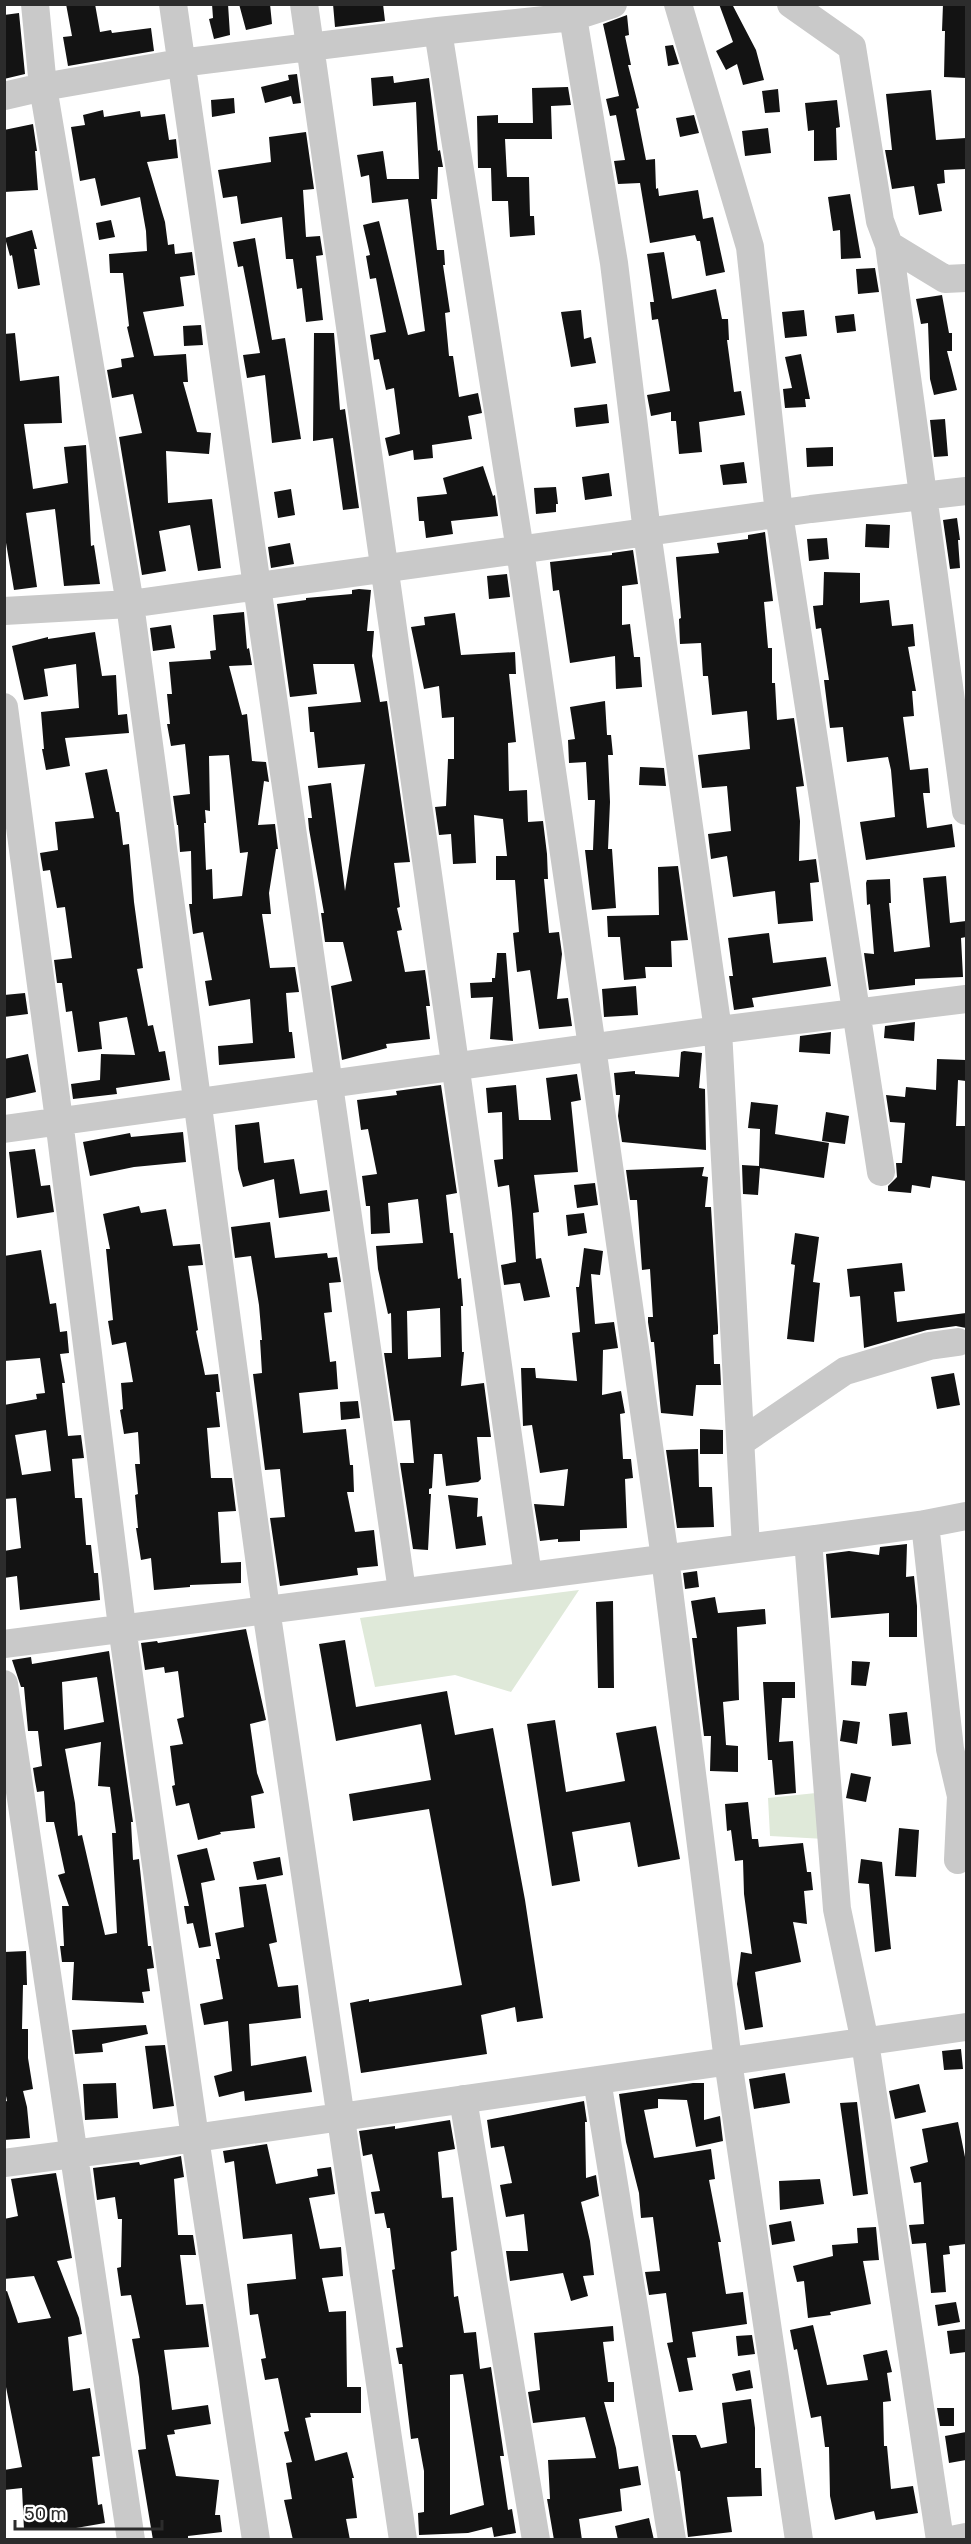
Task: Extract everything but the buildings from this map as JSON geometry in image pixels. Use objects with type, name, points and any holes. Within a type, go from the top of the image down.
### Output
[{"type":"street","points":[[35,4],[43,87],[130,604],[266,1609],[403,2540]]},
{"type":"street","points":[[173,4],[402,1591]]},
{"type":"street","points":[[304,4],[528,1576]]},
{"type":"street","points":[[4,96],[180,63],[573,17],[613,4]]},
{"type":"street","points":[[678,4],[750,247],[779,514],[881,1172]]},
{"type":"street","points":[[791,4],[852,47],[880,221],[889,245],[966,811]]},
{"type":"street","points":[[573,17],[614,262],[647,532],[718,1030],[746,1548]]},
{"type":"street","points":[[438,31],[520,550],[592,1047],[665,1558],[728,2061],[799,2540]]},
{"type":"street","points":[[889,245],[945,279],[966,278]]},
{"type":"street","points":[[4,611],[130,604],[779,514],[966,491]]},
{"type":"street","points":[[4,707],[59,1120],[122,1627],[195,2138],[256,2540]]},
{"type":"street","points":[[4,1129],[857,1011],[966,999]]},
{"type":"street","points":[[741,1442],[845,1371],[928,1346],[958,1342]]},
{"type":"street","points":[[4,1644],[808,1540],[966,1516]]},
{"type":"street","points":[[925,1524],[950,1749],[961,1797],[958,1860]]},
{"type":"street","points":[[808,1540],[837,1909],[865,2042],[940,2540]]},
{"type":"street","points":[[4,1684],[130,2540]]},
{"type":"street","points":[[4,2163],[195,2138],[966,2027]]},
{"type":"street","points":[[597,2080],[672,2540]]},
{"type":"street","points":[[463,2099],[536,2540]]},
{"type":"street","points":[[951,2540],[966,2537]]},
{"type":"green space","points":[[579,1590],[511,1692],[455,1675],[375,1687],[360,1618]]},
{"type":"green space","points":[[816,1793],[825,1839],[770,1836],[768,1798]]}]
